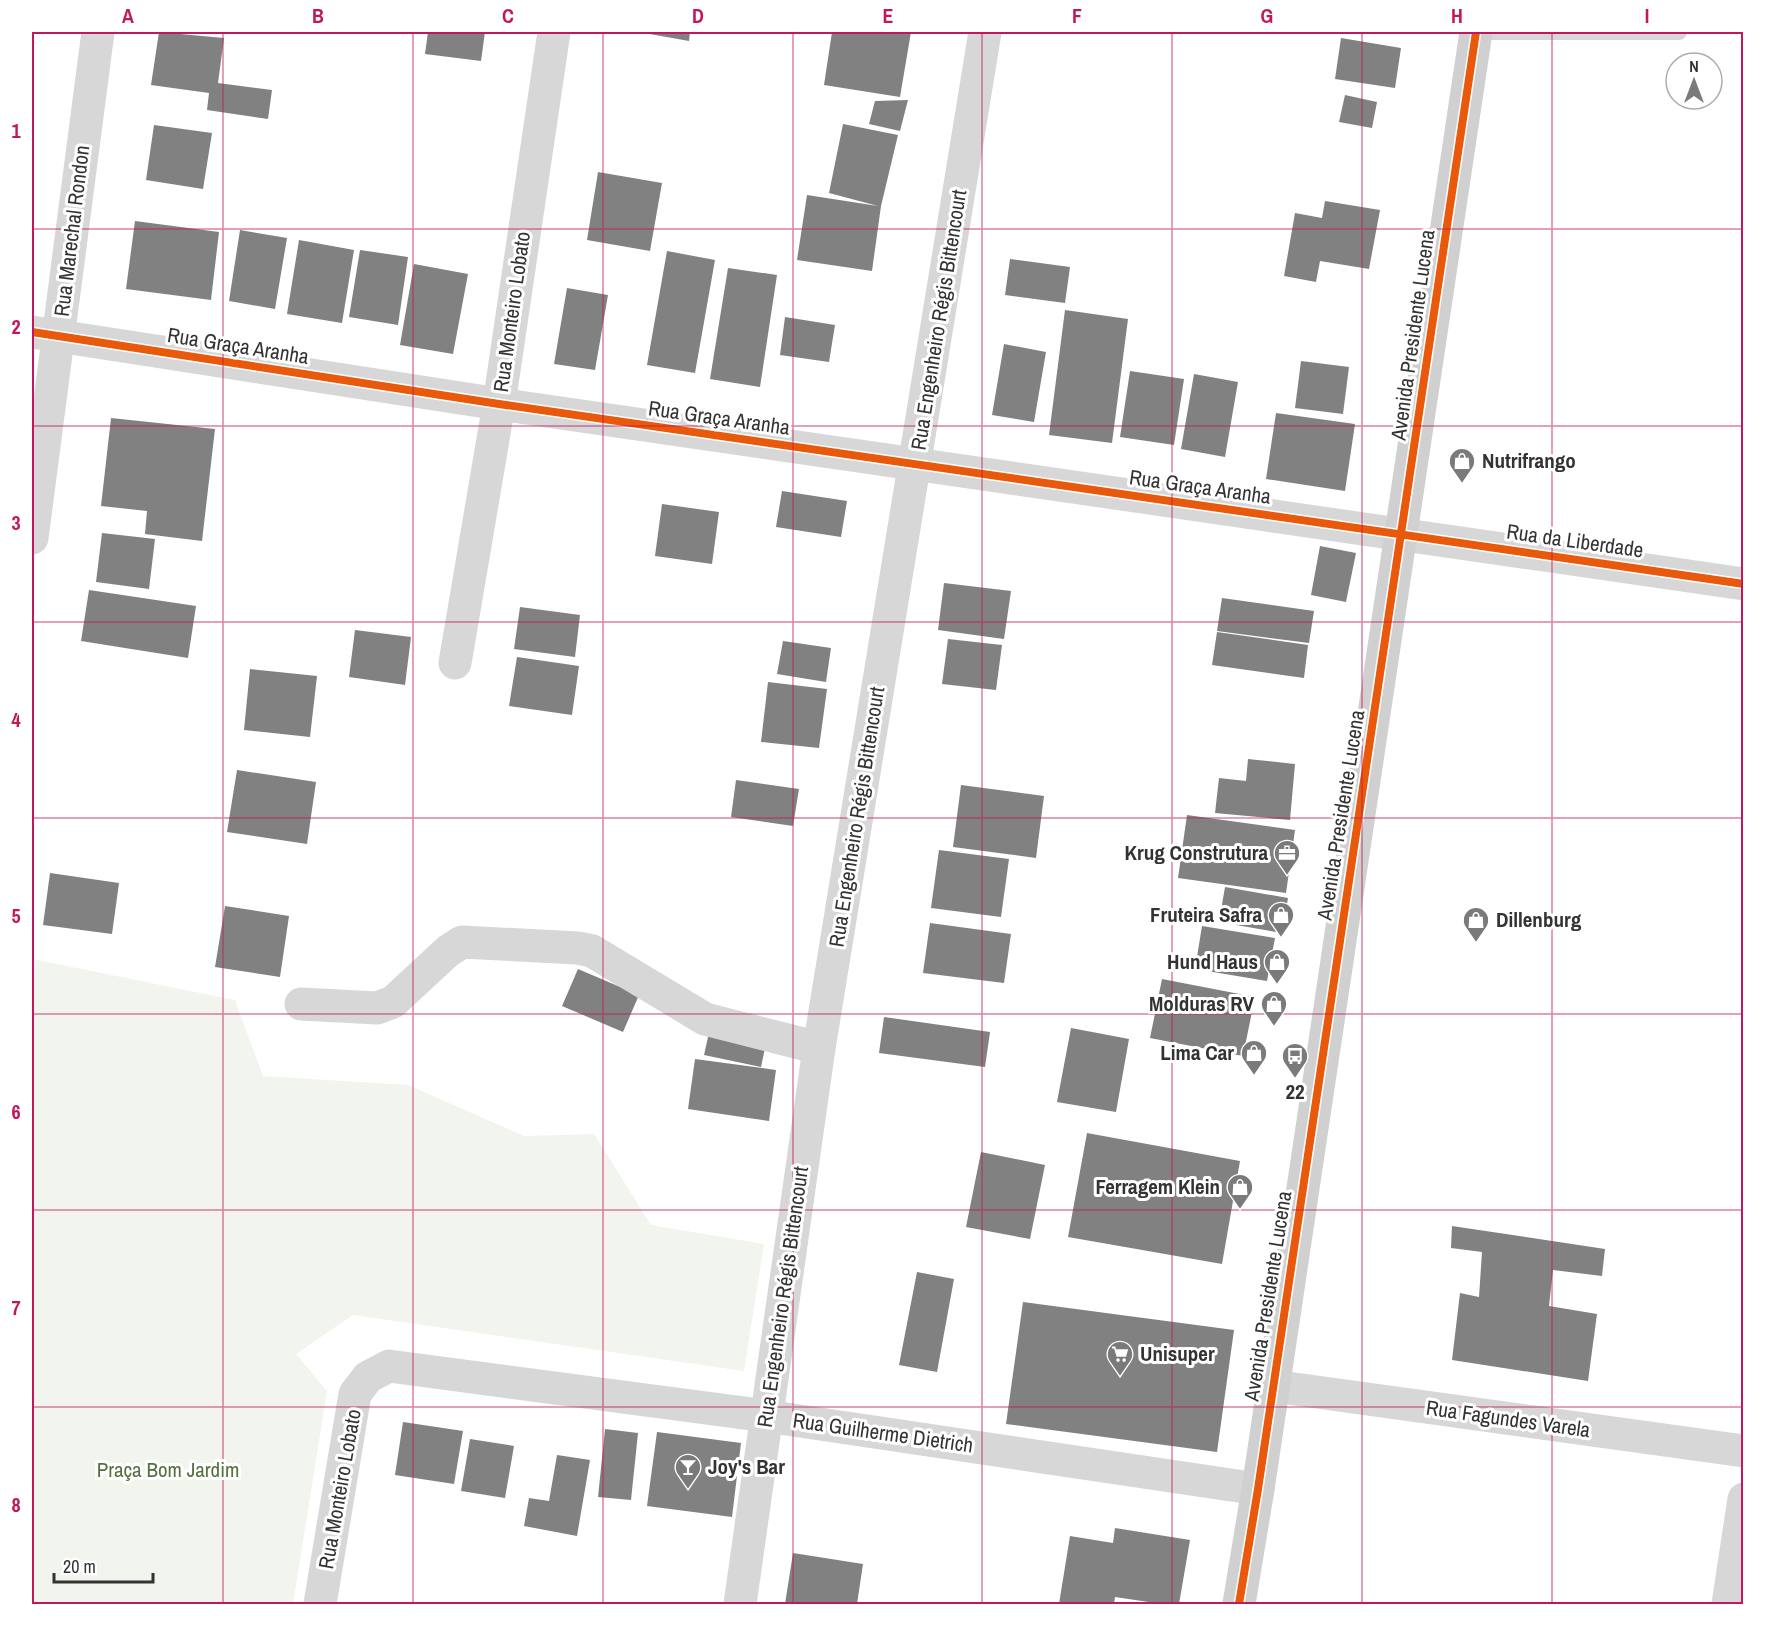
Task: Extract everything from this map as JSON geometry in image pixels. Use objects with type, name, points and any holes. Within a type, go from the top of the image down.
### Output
[{"type":"main road","name":"Avenida Presidente Lucena","points":[[1239,1605],[1476,32]]},
{"type":"street","name":"Rua Marechal Rondon","points":[[32,538],[45,335],[98,32]]},
{"type":"street","name":"Rua Monteiro Lobato","points":[[455,663],[499,404],[554,32]]},
{"type":"street","name":"Rua Engenheiro Régis Bittencourt","points":[[740,1605],[819,1048],[986,32]]},
{"type":"street","name":"Rua Graça Aranha","points":[[45,335],[499,404],[1401,534]]},
{"type":"street","name":"Rua da Liberdade","points":[[1401,534],[1743,584]]},
{"type":"street","points":[[301,1004],[377,1008],[393,1002],[448,951],[462,942],[578,948],[592,951],[705,1019],[819,1048]]},
{"type":"street","name":"Rua Guilherme Dietrich","points":[[368,1377],[389,1366],[766,1416],[1258,1489]]},
{"type":"street","name":"Rua Monteiro Lobato","points":[[320,1605],[356,1394],[368,1377]]},
{"type":"street","name":"Rua Fagundes Varela","points":[[1273,1386],[1743,1451]]},
{"type":"street","points":[[1728,1605],[1743,1499]]},
{"type":"lane","points":[[1476,32],[1679,32]]},
{"type":"green space","name":"Praça Bom Jardim","points":[[32,959],[235,1000],[263,1076],[408,1085],[524,1136],[594,1134],[651,1225],[764,1244],[744,1371],[353,1315],[296,1354],[327,1391],[293,1604],[32,1604]]},
{"type":"building","points":[[159,32],[224,38],[218,83],[272,90],[268,119],[207,110],[209,93],[151,85]]},
{"type":"building","points":[[428,32],[485,32],[481,61],[425,54]]},
{"type":"building","points":[[644,32],[690,32],[689,41]]},
{"type":"building","points":[[832,32],[911,32],[900,97],[824,85]]},
{"type":"building","points":[[1341,38],[1401,48],[1395,88],[1335,79]]},
{"type":"building","points":[[1345,95],[1377,102],[1372,128],[1339,122]]},
{"type":"building","points":[[908,100],[900,131],[869,124],[875,101]]},
{"type":"building","points":[[843,124],[898,135],[881,206],[872,271],[797,260],[807,195],[878,206],[829,193]]},
{"type":"building","points":[[154,125],[212,133],[203,189],[146,180]]},
{"type":"building","points":[[598,172],[662,183],[650,251],[587,240]]},
{"type":"building","points":[[1325,201],[1380,210],[1369,269],[1320,261],[1316,282],[1284,276],[1295,213],[1322,218]]},
{"type":"building","points":[[135,221],[219,232],[211,300],[126,289]]},
{"type":"building","points":[[240,230],[287,238],[275,309],[229,301]]},
{"type":"building","points":[[299,240],[354,250],[342,323],[287,314]]},
{"type":"building","points":[[360,250],[408,257],[398,325],[349,317]]},
{"type":"building","points":[[667,251],[715,260],[695,373],[647,365]]},
{"type":"building","points":[[1010,259],[1070,267],[1065,303],[1005,295]]},
{"type":"building","points":[[414,264],[468,274],[453,354],[400,345]]},
{"type":"building","points":[[728,268],[777,275],[760,387],[710,379]]},
{"type":"building","points":[[567,288],[608,295],[595,370],[554,364]]},
{"type":"building","points":[[1065,310],[1128,319],[1112,443],[1049,435]]},
{"type":"building","points":[[785,317],[835,325],[829,362],[780,355]]},
{"type":"building","points":[[1004,344],[1046,352],[1034,422],[992,415]]},
{"type":"building","points":[[1301,361],[1349,367],[1343,414],[1295,408]]},
{"type":"building","points":[[1130,371],[1184,379],[1174,445],[1120,437]]},
{"type":"building","points":[[1194,374],[1238,382],[1225,457],[1181,449]]},
{"type":"building","points":[[1276,413],[1355,424],[1345,491],[1266,479]]},
{"type":"building","points":[[111,418],[215,429],[202,541],[145,534],[147,511],[101,506]]},
{"type":"building","points":[[782,491],[847,501],[841,537],[776,527]]},
{"type":"building","points":[[662,504],[719,512],[712,564],[655,556]]},
{"type":"building","points":[[102,533],[155,539],[149,589],[96,582]]},
{"type":"building","points":[[1320,546],[1356,553],[1346,602],[1311,595]]},
{"type":"building","points":[[944,583],[1011,591],[1004,639],[938,630]]},
{"type":"building","points":[[89,590],[196,606],[188,658],[81,641]]},
{"type":"building","points":[[1222,598],[1314,611],[1309,643],[1217,631]]},
{"type":"building","points":[[520,607],[580,615],[575,657],[514,649]]},
{"type":"building","points":[[355,630],[411,637],[405,685],[349,677]]},
{"type":"building","points":[[1217,632],[1308,645],[1304,678],[1212,665]]},
{"type":"building","points":[[948,639],[1002,645],[996,690],[942,684]]},
{"type":"building","points":[[783,641],[831,648],[826,682],[777,674]]},
{"type":"building","points":[[517,657],[579,666],[572,715],[509,706]]},
{"type":"building","points":[[250,669],[317,676],[310,737],[244,730]]},
{"type":"building","points":[[768,682],[827,689],[819,748],[761,742]]},
{"type":"building","points":[[1248,759],[1295,764],[1290,820],[1215,813],[1219,778],[1246,781]]},
{"type":"building","points":[[237,770],[316,782],[307,844],[227,832]]},
{"type":"building","points":[[736,780],[799,789],[793,826],[731,817]]},
{"type":"building","points":[[961,785],[1044,796],[1036,858],[953,847]]},
{"type":"building","points":[[1187,815],[1295,830],[1286,893],[1178,878]]},
{"type":"building","points":[[939,850],[1009,859],[1001,917],[931,908]]},
{"type":"building","points":[[50,873],[119,883],[112,934],[43,925]]},
{"type":"building","points":[[1225,887],[1288,898],[1282,933],[1219,922]]},
{"type":"building","points":[[225,906],[289,916],[280,977],[215,967]]},
{"type":"building","points":[[930,923],[1011,934],[1004,983],[923,973]]},
{"type":"building","points":[[1202,926],[1275,938],[1267,981],[1195,969]]},
{"type":"building","points":[[578,969],[639,995],[623,1032],[562,1006]]},
{"type":"building","points":[[1162,979],[1255,997],[1243,1056],[1150,1038]]},
{"type":"building","points":[[884,1017],[990,1032],[985,1067],[879,1053]]},
{"type":"building","points":[[710,1028],[767,1039],[761,1067],[704,1055]]},
{"type":"building","points":[[1071,1028],[1129,1039],[1116,1112],[1057,1102]]},
{"type":"building","points":[[695,1059],[776,1070],[769,1121],[688,1109]]},
{"type":"building","points":[[1087,1133],[1240,1161],[1222,1264],[1068,1237]]},
{"type":"building","points":[[981,1152],[1045,1165],[1030,1239],[966,1227]]},
{"type":"building","points":[[1452,1226],[1605,1249],[1602,1276],[1553,1270],[1549,1306],[1597,1314],[1588,1381],[1452,1360],[1460,1293],[1479,1297],[1482,1252],[1451,1248]]},
{"type":"building","points":[[917,1272],[954,1279],[937,1372],[899,1365]]},
{"type":"building","name":"Unisuper","points":[[1023,1302],[1234,1330],[1217,1452],[1006,1424]]},
{"type":"building","points":[[403,1422],[463,1431],[454,1484],[395,1475]]},
{"type":"building","points":[[605,1429],[638,1433],[631,1500],[598,1497]]},
{"type":"building","points":[[657,1432],[741,1443],[732,1517],[647,1506]]},
{"type":"building","points":[[470,1439],[514,1446],[505,1498],[461,1491]]},
{"type":"building","points":[[557,1455],[590,1460],[577,1536],[524,1526],[529,1498],[549,1501]]},
{"type":"building","points":[[1115,1528],[1190,1540],[1179,1604],[1162,1604],[1115,1597],[1114,1604],[1059,1604],[1070,1536],[1113,1543]]},
{"type":"building","points":[[793,1553],[863,1564],[857,1604],[785,1604]]},
{"type":"cycle path","points":[[1239,1604],[1476,32]]},
{"type":"cycle path","points":[[32,332],[499,404],[1744,584]]},
{"type":"place","name":"Nutrifrango","points":[[1462,484]]},
{"type":"place","name":"Krug Construtura","points":[[1287,876]]},
{"type":"place","name":"Fruteira Safra","points":[[1281,938]]},
{"type":"place","name":"Dillenburg","points":[[1476,943]]},
{"type":"place","name":"Hund Haus","points":[[1277,985]]},
{"type":"place","name":"Molduras RV","points":[[1274,1027]]},
{"type":"place","name":"Lima Car","points":[[1254,1076]]},
{"type":"place","name":"22","points":[[1295,1079]]},
{"type":"place","name":"Ferragem Klein","points":[[1240,1210]]},
{"type":"place","name":"Unisuper","points":[[1120,1377]]},
{"type":"place","name":"Joy's Bar","points":[[688,1490]]}]
